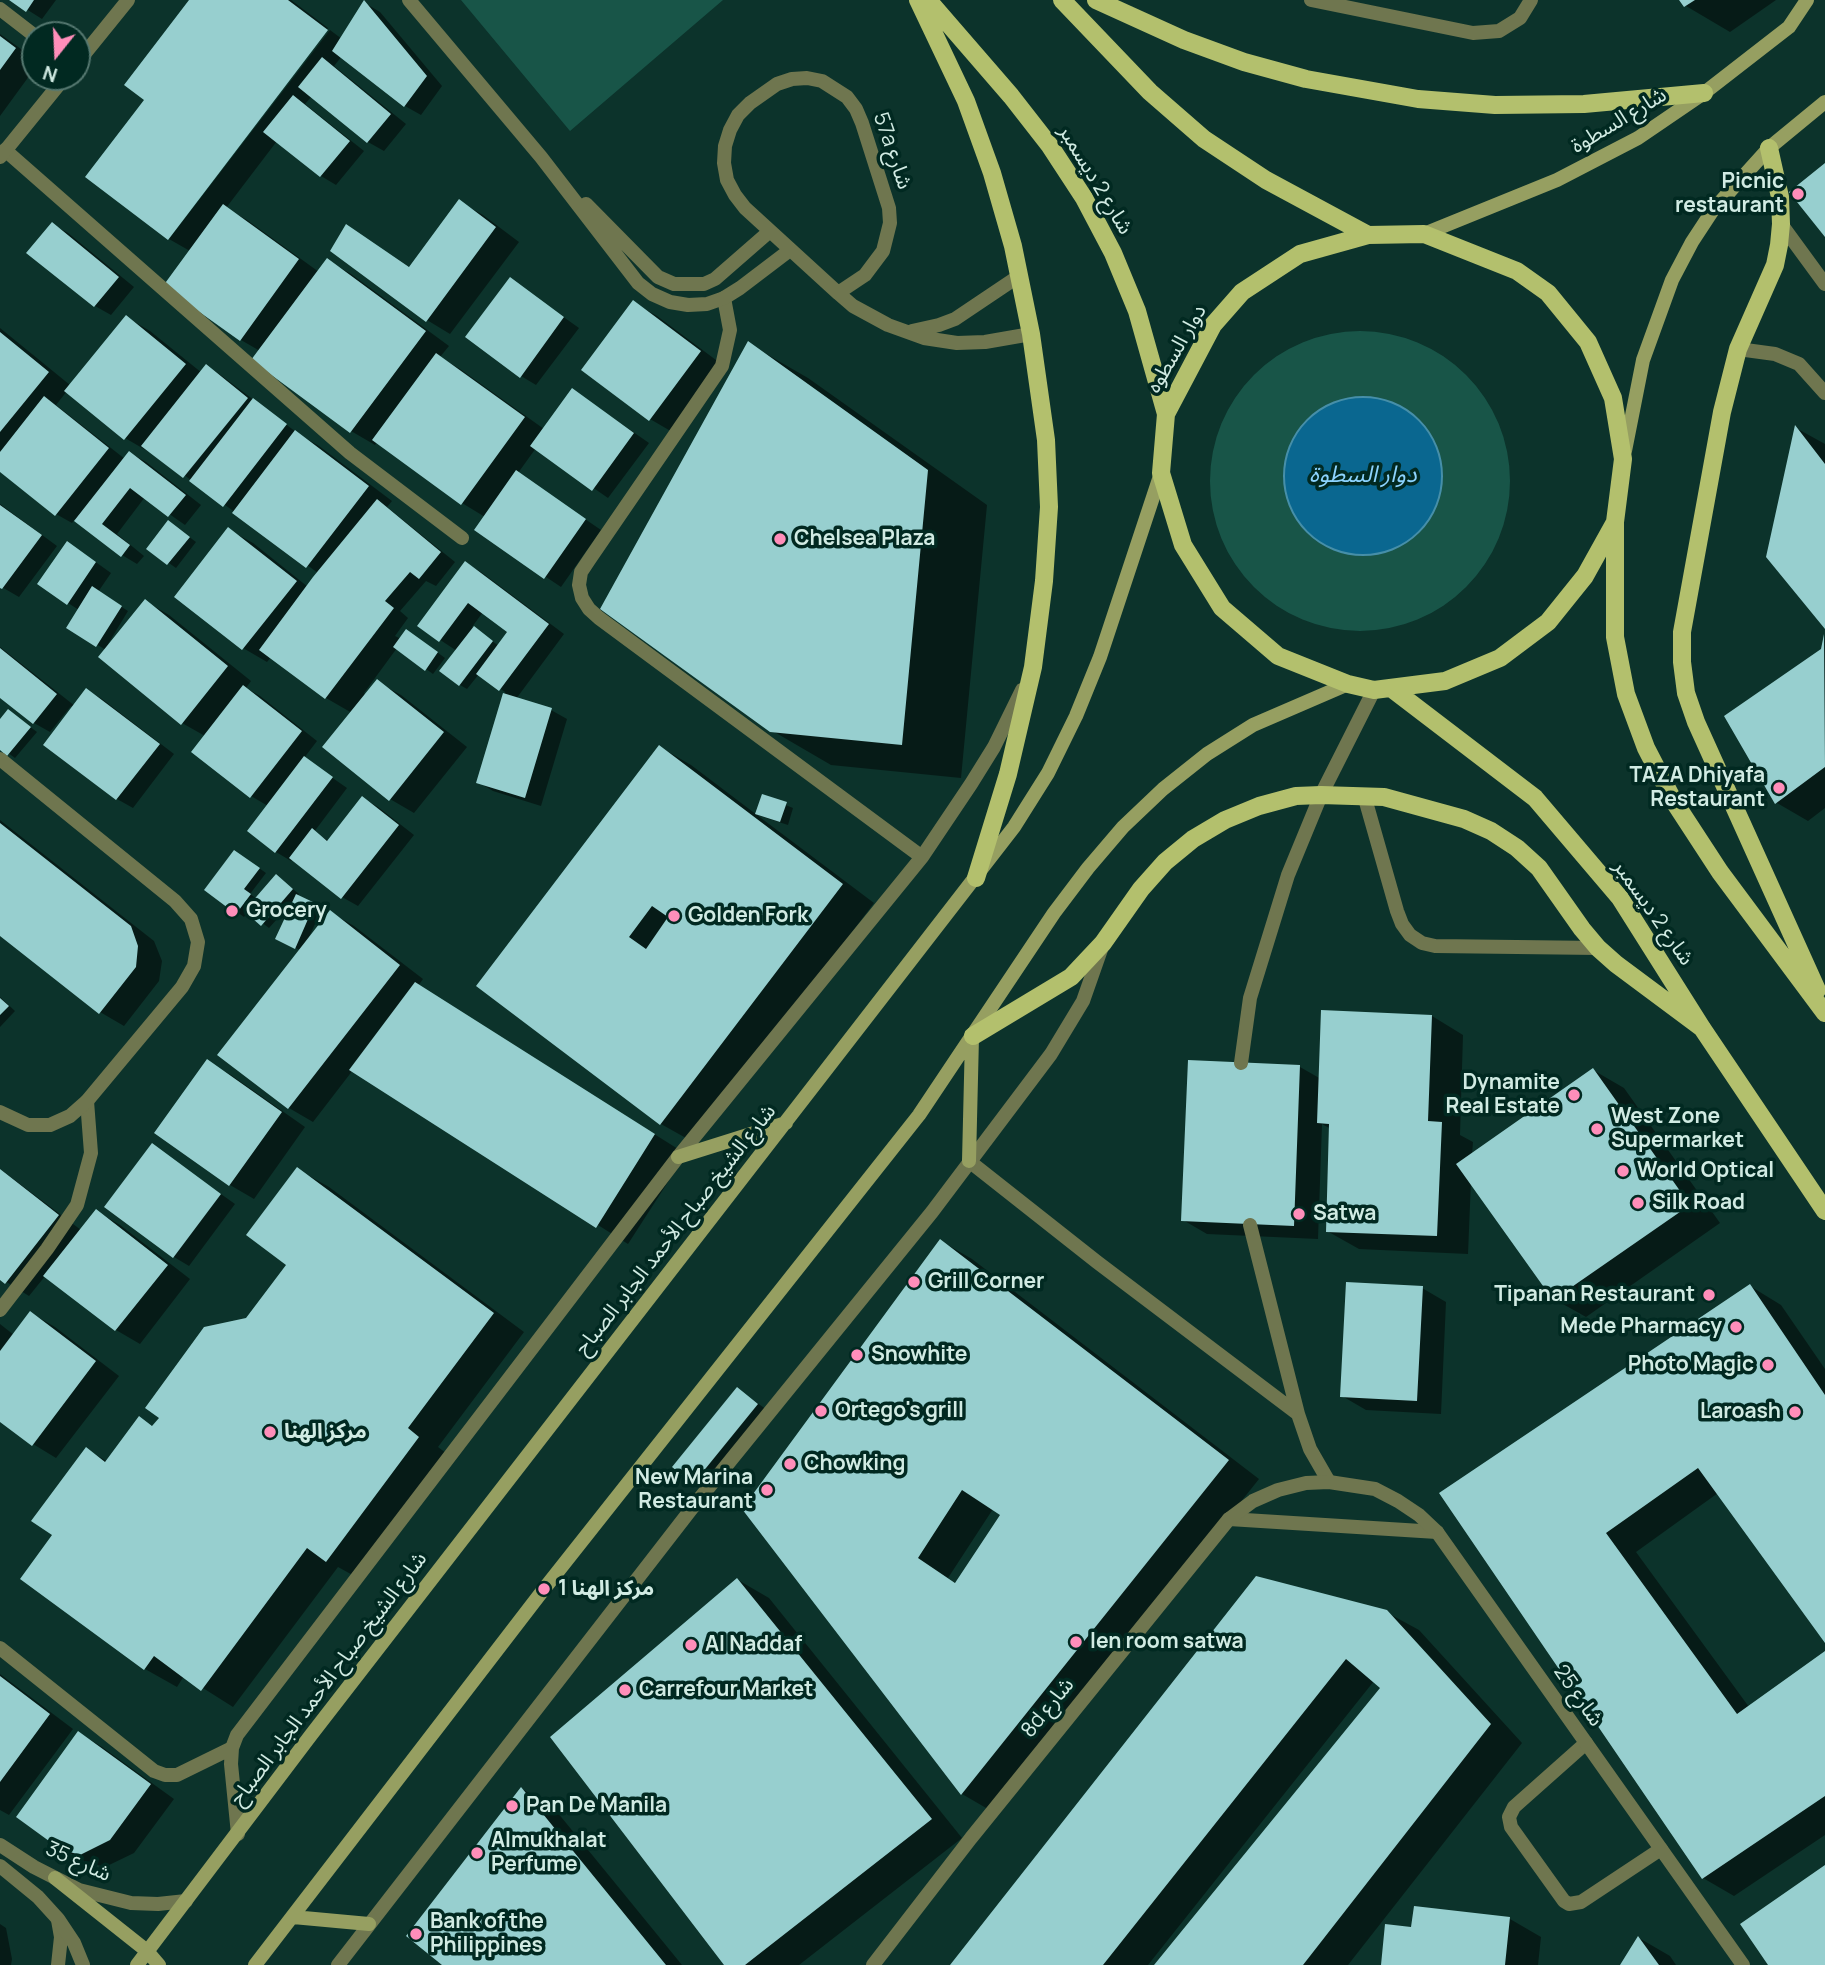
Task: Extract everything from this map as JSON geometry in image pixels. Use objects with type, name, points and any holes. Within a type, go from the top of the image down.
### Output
[{"type":"main road","points":[[918,0],[966,101],[992,173],[1013,246],[1031,334],[1045,440],[1049,507],[1044,581],[1033,667],[1008,774],[976,878]]},
{"type":"main road","name":"شارع 2 ديسمبر","points":[[928,0],[1019,106],[1050,146],[1084,198],[1137,311],[1166,414]]},
{"type":"main road","points":[[1062,0],[1150,92],[1205,139],[1266,180],[1368,235]]},
{"type":"main road","points":[[1096,0],[1184,40],[1244,62],[1306,79],[1418,99],[1495,105],[1584,104],[1704,93]]},
{"type":"main road","name":"شارع السطوة","points":[[1424,234],[1557,180],[1638,138],[1704,93],[1788,27],[1807,0]]},
{"type":"main road","points":[[1825,102],[1769,148],[1713,211],[1692,242],[1672,280],[1643,360],[1623,460],[1615,522],[1615,637],[1626,694],[1646,748],[1673,800],[1720,872],[1825,1011]]},
{"type":"main road","points":[[1769,148],[1780,197],[1782,224],[1775,265],[1738,349],[1723,412],[1682,632],[1682,662],[1686,693],[1696,722],[1825,1011]]},
{"type":"main road","points":[[1424,234],[1517,271],[1548,293],[1588,342],[1613,398],[1623,460]]},
{"type":"main road","name":"دوار السطوه","points":[[1424,234],[1368,235],[1300,254],[1242,292],[1213,325],[1166,414],[1161,473],[1183,545],[1222,608],[1278,656],[1348,684],[1383,689],[1445,681],[1500,658],[1548,622],[1585,576],[1615,522]]},
{"type":"main road","name":"شارع الشيخ صباح الأحمد الجابر الصباح","points":[[137,1965],[311,1735],[1014,827],[1076,716],[1100,657],[1161,473]]},
{"type":"main road","points":[[256,1965],[544,1589],[919,1115],[1087,868],[1123,827],[1163,789],[1207,754],[1254,725],[1348,684]]},
{"type":"main road","name":"شارع 2 ديسمبر","points":[[1383,689],[1535,798],[1620,898],[1702,1028],[1825,1211]]},
{"type":"main road","points":[[972,1036],[1071,977],[1103,943],[1141,889],[1165,862],[1193,839],[1225,820],[1259,806],[1296,796],[1321,795],[1384,797],[1464,819],[1500,837],[1517,848],[1539,869],[1598,948],[1702,1028]]},
{"type":"main road","points":[[969,1161],[972,1036]]},
{"type":"main road","points":[[678,1157],[786,1123]]},
{"type":"main road","points":[[55,1878],[147,1951],[159,1965]]},
{"type":"main road","points":[[293,1917],[369,1924]]},
{"type":"street","points":[[91,45],[128,0]]},
{"type":"street","points":[[409,0],[541,158],[638,284],[652,295],[688,305],[707,304],[724,298],[790,250]]},
{"type":"street","points":[[1311,0],[1472,33],[1499,32],[1520,18],[1531,0]]},
{"type":"street","points":[[0,9],[21,25]]},
{"type":"street","name":"57a شارع","points":[[838,293],[865,275],[883,251],[890,223],[889,208],[856,109],[847,97],[822,81],[799,79],[777,84],[750,103],[738,116],[725,146],[727,180],[745,208],[838,293],[870,317],[942,342],[971,344],[1031,334]]},
{"type":"street","points":[[54,91],[2,154],[350,453],[461,538]]},
{"type":"street","points":[[541,158],[652,272],[674,284],[691,286],[715,279],[770,231]]},
{"type":"street","points":[[1782,224],[1825,284]]},
{"type":"street","points":[[907,331],[923,330],[955,319],[1018,276]]},
{"type":"street","points":[[724,298],[730,330],[722,366],[589,560],[579,585],[582,598],[599,618],[922,857]]},
{"type":"street","points":[[1738,349],[1787,358],[1809,373],[1825,393]]},
{"type":"street","points":[[237,1834],[231,1764],[232,1748],[237,1735],[678,1157],[922,857],[994,747],[1033,667]]},
{"type":"street","points":[[1241,1063],[1250,998],[1288,875],[1321,795],[1383,689]]},
{"type":"street","points":[[0,759],[175,901],[191,919],[198,943],[194,966],[182,987],[87,1101],[70,1116],[50,1125],[28,1125],[0,1112]]},
{"type":"street","points":[[1364,795],[1397,911],[1410,935],[1422,943],[1435,946],[1598,948]]},
{"type":"street","points":[[338,1965],[696,1503],[932,1212],[1052,1054],[1083,1001],[1103,943]]},
{"type":"street","points":[[0,1310],[47,1250],[77,1205],[91,1153],[87,1101]]},
{"type":"street","points":[[969,1161],[1297,1413]]},
{"type":"street","points":[[1250,1224],[1297,1413],[1310,1449],[1329,1482]]},
{"type":"street","name":"8d شارع","points":[[873,1965],[971,1838],[1228,1519],[1253,1501],[1278,1490],[1306,1483],[1352,1484]]},
{"type":"street","name":"شارع 25","points":[[1352,1484],[1375,1489],[1398,1501],[1419,1515],[1437,1532],[1743,1965]]},
{"type":"street","points":[[1228,1519],[1437,1532]]},
{"type":"street","points":[[0,1648],[154,1771],[165,1775],[177,1774],[232,1748]]},
{"type":"street","points":[[1586,1743],[1514,1807],[1509,1817],[1511,1828],[1564,1900],[1569,1903],[1581,1902],[1661,1849]]},
{"type":"street","name":"شارع 35","points":[[0,1845],[79,1890],[131,1903],[186,1901]]},
{"type":"street","name":"شارع 35","points":[[0,1866],[38,1897],[58,1919],[74,1943],[83,1965]]},
{"type":"street","points":[[58,1919],[61,1937],[58,1965]]},
{"type":"green space","points":[[461,0],[723,0],[570,131]]},
{"type":"green space","points":[[1360,331],[1389,334],[1417,342],[1443,356],[1466,375],[1485,398],[1499,424],[1507,452],[1510,481],[1507,510],[1499,538],[1485,564],[1466,587],[1443,606],[1417,620],[1389,628],[1360,631],[1331,628],[1303,620],[1277,606],[1254,587],[1235,564],[1221,538],[1213,510],[1210,481],[1213,452],[1221,424],[1235,398],[1254,375],[1277,356],[1303,342],[1331,334]]},
{"type":"water","name":"دوار السطوة","points":[[1363,397],[1393,403],[1419,420],[1436,446],[1442,476],[1436,506],[1419,532],[1393,549],[1363,555],[1333,549],[1307,532],[1290,506],[1284,476],[1290,446],[1307,420],[1333,403]]},
{"type":"building","points":[[9,0],[34,0],[26,12]]},
{"type":"building","points":[[189,0],[288,0],[328,30],[168,240],[85,177],[144,100],[124,85]]},
{"type":"building","points":[[364,0],[427,76],[404,107],[332,51]]},
{"type":"building","points":[[1679,0],[1695,0],[1684,7]]},
{"type":"building","points":[[0,36],[16,48],[0,70]]},
{"type":"building","points":[[322,57],[391,114],[367,143],[298,87]]},
{"type":"building","points":[[293,95],[350,141],[320,177],[263,132]]},
{"type":"building","points":[[1825,163],[1825,237],[1789,192]]},
{"type":"building","points":[[459,199],[496,227],[426,322],[330,251],[346,224],[409,267]]},
{"type":"building","points":[[223,204],[299,259],[240,341],[163,286]]},
{"type":"building","points":[[52,222],[119,277],[94,307],[26,253]]},
{"type":"building","points":[[327,258],[426,331],[350,433],[251,360]]},
{"type":"building","points":[[510,277],[564,317],[520,378],[465,337]]},
{"type":"building","points":[[633,300],[701,351],[649,421],[581,370]]},
{"type":"building","points":[[126,315],[186,364],[124,440],[64,391]]},
{"type":"building","points":[[0,332],[49,372],[0,432]]},
{"type":"building","name":"Chelsea Plaza","points":[[748,341],[928,470],[902,745],[770,732],[600,609]]},
{"type":"building","points":[[436,353],[525,417],[461,505],[372,440]]},
{"type":"building","points":[[206,364],[248,398],[183,478],[141,446]]},
{"type":"building","points":[[572,388],[634,433],[592,491],[530,446]]},
{"type":"building","points":[[44,396],[109,448],[55,516],[0,472],[0,452]]},
{"type":"building","points":[[253,398],[287,424],[223,507],[189,481]]},
{"type":"building","points":[[1795,425],[1825,464],[1825,629],[1766,557]]},
{"type":"building","points":[[295,430],[369,486],[306,568],[232,513]]},
{"type":"building","points":[[129,451],[186,495],[168,517],[130,488],[102,524],[130,545],[121,557],[74,521]]},
{"type":"building","points":[[516,470],[586,519],[544,579],[474,530]]},
{"type":"building","points":[[377,499],[441,552],[419,579],[410,572],[385,601],[394,608],[325,699],[259,650],[313,577]]},
{"type":"building","points":[[0,505],[42,535],[2,589],[0,588]]},
{"type":"building","points":[[168,520],[190,537],[167,565],[146,549]]},
{"type":"building","points":[[228,527],[297,581],[242,650],[174,597]]},
{"type":"building","points":[[67,541],[96,562],[67,605],[37,584]]},
{"type":"building","points":[[465,561],[549,624],[499,691],[476,674],[507,632],[468,603],[439,642],[417,626]]},
{"type":"building","points":[[92,586],[122,606],[96,647],[66,628]]},
{"type":"building","points":[[145,599],[228,666],[181,725],[98,657]]},
{"type":"building","points":[[474,626],[493,641],[459,686],[439,671]]},
{"type":"building","points":[[406,629],[438,652],[425,671],[393,647]]},
{"type":"building","points":[[1824,634],[1825,767],[1775,804],[1724,716],[1821,649]]},
{"type":"building","points":[[0,648],[57,694],[33,724],[0,698]]},
{"type":"building","points":[[377,679],[444,732],[389,801],[322,747]]},
{"type":"building","points":[[243,685],[302,731],[250,798],[191,752]]},
{"type":"building","points":[[86,688],[160,744],[116,800],[43,745]]},
{"type":"building","points":[[503,693],[552,708],[525,798],[476,783]]},
{"type":"building","points":[[8,709],[31,727],[7,756],[0,750],[0,719]]},
{"type":"building","points":[[659,745],[843,884],[660,1125],[476,986]],"holes":[[[652,906],[668,917],[646,949],[629,937]]]},
{"type":"building","points":[[304,756],[333,777],[275,853],[247,831]]},
{"type":"building","points":[[762,794],[787,802],[780,822],[755,814]]},
{"type":"building","points":[[362,796],[399,825],[341,899],[289,858],[312,828],[327,841]]},
{"type":"building","points":[[0,823],[131,926],[138,946],[136,967],[99,1014],[0,936]]},
{"type":"building","points":[[234,850],[260,868],[244,889],[251,894],[236,914],[204,890]]},
{"type":"building","points":[[276,874],[293,889],[261,926],[244,911]]},
{"type":"building","points":[[296,894],[315,903],[295,949],[275,939]]},
{"type":"building","points":[[330,910],[400,965],[288,1109],[217,1055]]},
{"type":"building","points":[[415,982],[655,1134],[596,1228],[349,1070]]},
{"type":"building","points":[[0,998],[9,1006],[0,1015]]},
{"type":"building","points":[[1321,1010],[1432,1015],[1428,1121],[1442,1122],[1437,1236],[1326,1232],[1329,1124],[1317,1123]]},
{"type":"building","points":[[207,1059],[282,1112],[229,1186],[154,1133]]},
{"type":"building","points":[[1188,1060],[1300,1065],[1294,1226],[1181,1221]]},
{"type":"building","points":[[1593,1068],[1690,1205],[1553,1300],[1456,1164]]},
{"type":"building","points":[[152,1143],[221,1194],[173,1258],[104,1207]]},
{"type":"building","name":"مركز الهنا","points":[[297,1167],[494,1313],[408,1428],[419,1437],[326,1562],[307,1548],[201,1691],[154,1656],[144,1670],[20,1579],[52,1535],[31,1521],[86,1447],[105,1462],[139,1416],[152,1426],[159,1418],[145,1408],[204,1327],[246,1318],[286,1265],[246,1235]]},
{"type":"building","points":[[0,1169],[59,1215],[5,1284],[0,1280]]},
{"type":"building","points":[[96,1209],[168,1265],[115,1331],[43,1276]]},
{"type":"building","points":[[940,1239],[1229,1460],[961,1795],[742,1509]],"holes":[[[962,1490],[1000,1515],[955,1583],[918,1558]]]},
{"type":"building","points":[[1346,1282],[1423,1286],[1417,1401],[1340,1397]]},
{"type":"building","points":[[1750,1284],[1825,1395],[1825,1643],[1698,1468],[1606,1533],[1737,1714],[1825,1651],[1825,1796],[1702,1879],[1439,1493]]},
{"type":"building","points":[[30,1311],[96,1361],[32,1446],[0,1422],[0,1351]]},
{"type":"building","points":[[737,1387],[758,1404],[693,1484],[672,1467]]},
{"type":"building","points":[[1256,1576],[1387,1610],[1491,1724],[1303,1965],[1154,1965],[1380,1688],[1346,1659],[1103,1965],[950,1965]]},
{"type":"building","points":[[737,1578],[932,1819],[745,1965],[724,1965],[550,1737]]},
{"type":"building","points":[[0,1676],[50,1714],[0,1782]]},
{"type":"building","points":[[78,1731],[151,1784],[110,1840],[80,1855],[60,1849],[16,1817]]},
{"type":"building","points":[[521,1787],[666,1965],[442,1965],[406,1936]]},
{"type":"building","points":[[1825,1865],[1825,1965],[1768,1965],[1740,1924]]},
{"type":"building","points":[[1414,1906],[1510,1917],[1505,1965],[1381,1965],[1385,1924],[1411,1927]]},
{"type":"building","points":[[1638,1936],[1659,1965],[1620,1965]]},
{"type":"place","name":"Picnic restaurant","points":[[1798,194]]},
{"type":"place","name":"Chelsea Plaza","points":[[780,539]]},
{"type":"place","name":"TAZA Dhiyafa Restaurant","points":[[1779,788]]},
{"type":"place","name":"Grocery","points":[[232,911]]},
{"type":"place","name":"Golden Fork","points":[[674,916]]},
{"type":"place","name":"Dynamite Real Estate","points":[[1574,1095]]},
{"type":"place","name":"West Zone Supermarket","points":[[1597,1129]]},
{"type":"place","name":"World Optical","points":[[1623,1171]]},
{"type":"place","name":"Silk Road","points":[[1638,1203]]},
{"type":"place","name":"Satwa","points":[[1299,1214]]},
{"type":"place","name":"Grill Corner","points":[[914,1282]]},
{"type":"place","name":"Tipanan Restaurant","points":[[1709,1295]]},
{"type":"place","name":"Mede Pharmacy","points":[[1736,1327]]},
{"type":"place","name":"Snowhite","points":[[857,1355]]},
{"type":"place","name":"Photo Magic","points":[[1768,1365]]},
{"type":"place","name":"Ortego's grill","points":[[821,1411]]},
{"type":"place","name":"Laroash","points":[[1795,1412]]},
{"type":"place","name":"مركز الهنا","points":[[270,1432]]},
{"type":"place","name":"Chowking","points":[[790,1464]]},
{"type":"place","name":"New Marina Restaurant","points":[[767,1490]]},
{"type":"place","name":"مركز الهنا 1","points":[[544,1589]]},
{"type":"place","name":"len room satwa","points":[[1076,1642]]},
{"type":"place","name":"Al Naddaf","points":[[691,1645]]},
{"type":"place","name":"Carrefour Market","points":[[625,1690]]},
{"type":"place","name":"Pan De Manila","points":[[512,1806]]},
{"type":"place","name":"Almukhalat Perfume","points":[[477,1853]]},
{"type":"place","name":"Bank of the Philippines","points":[[416,1934]]}]
